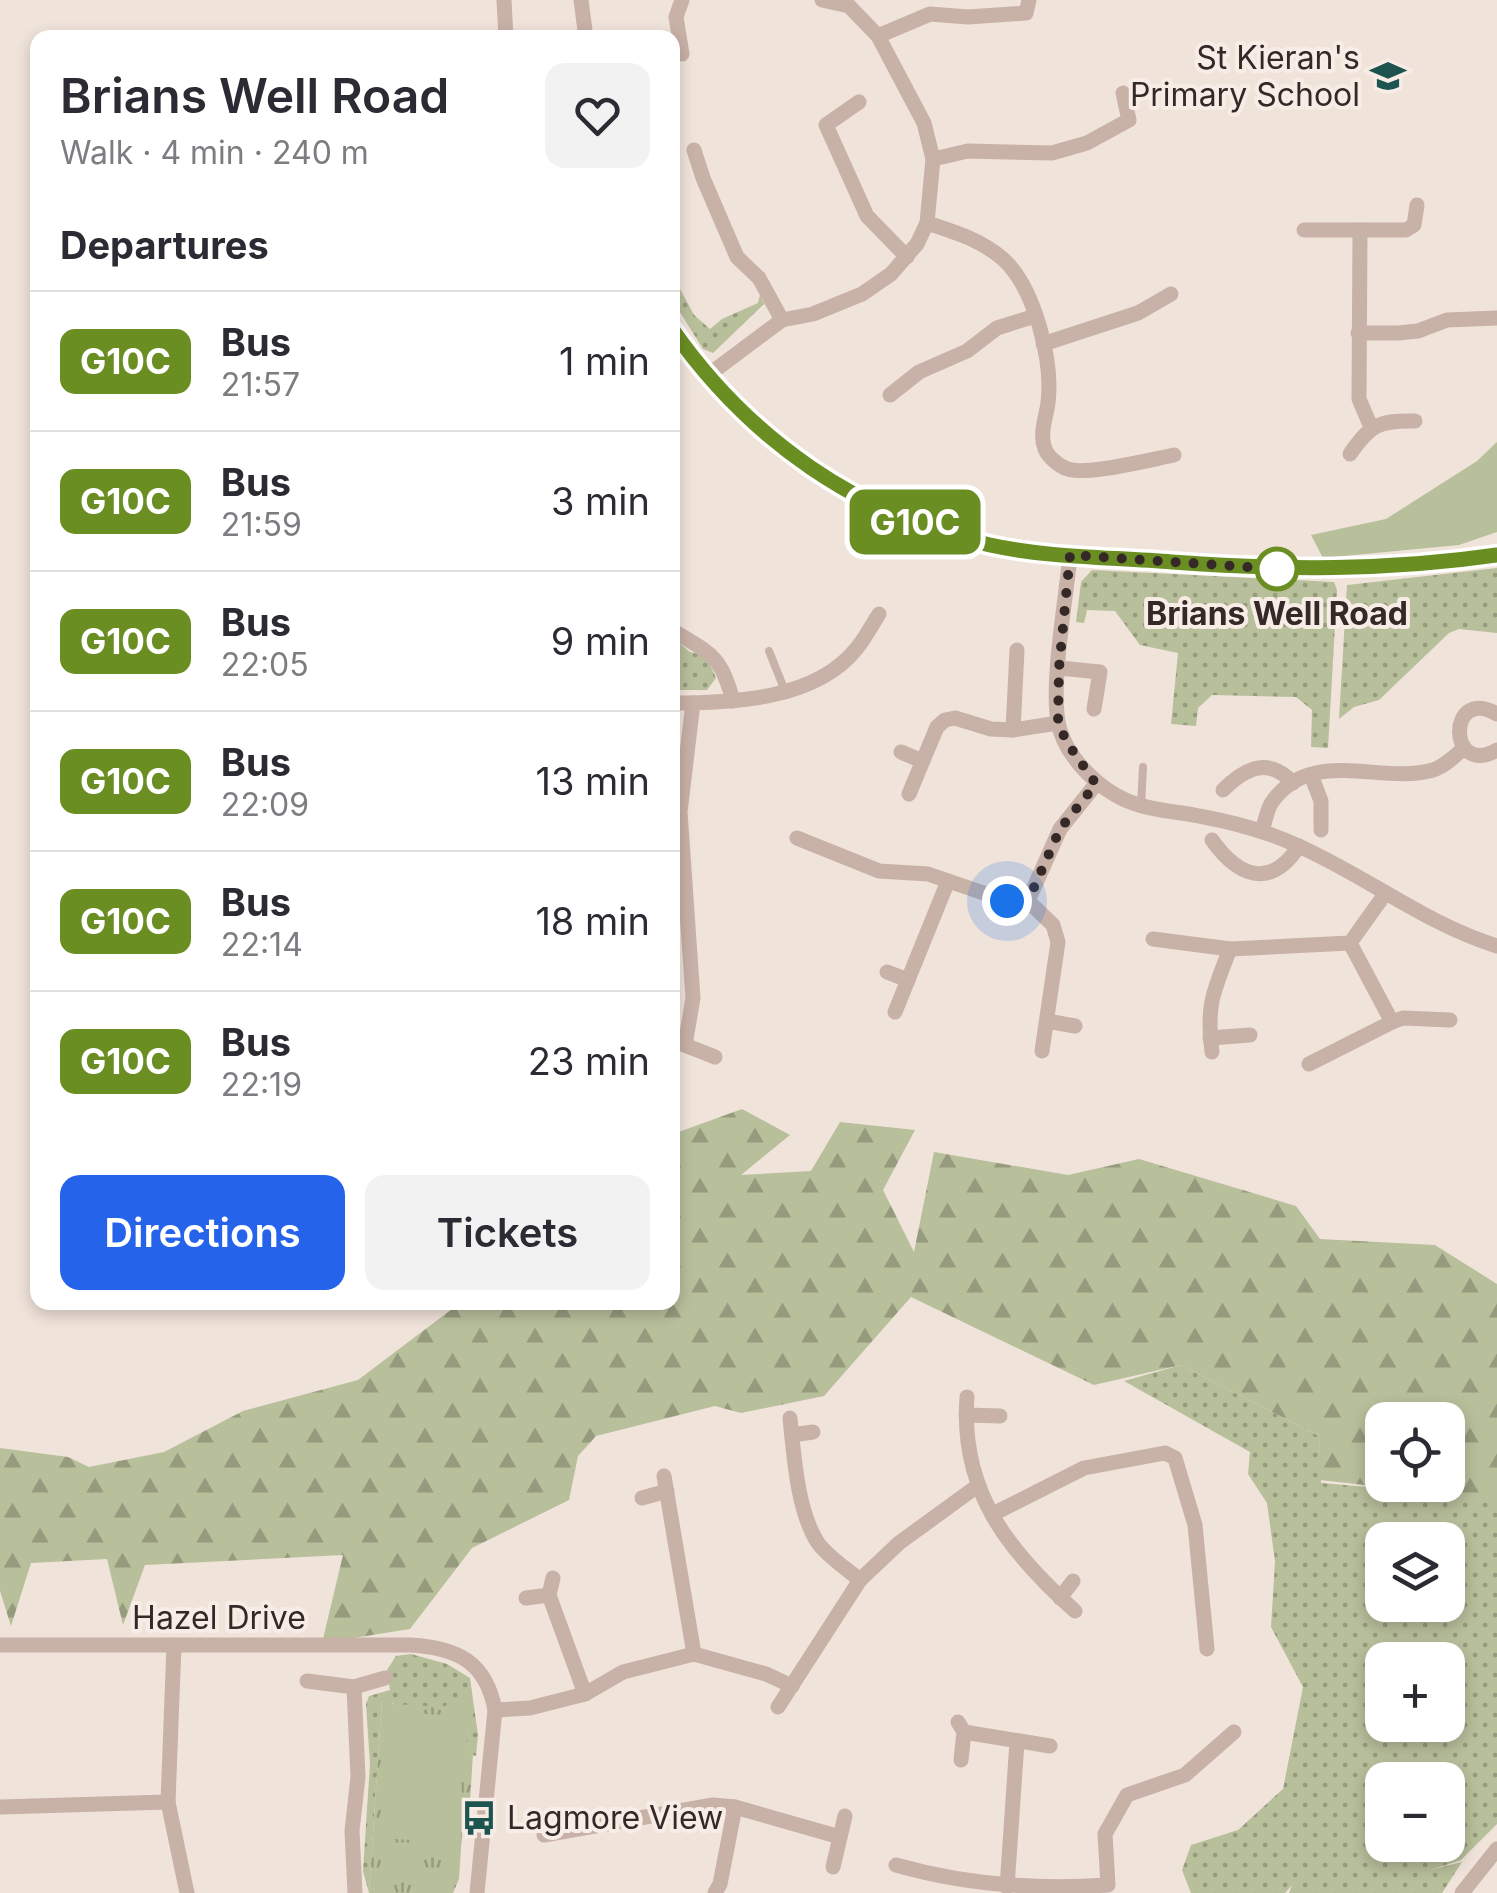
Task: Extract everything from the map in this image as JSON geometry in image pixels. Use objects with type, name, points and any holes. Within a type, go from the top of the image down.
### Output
[{"type":"street","points":[[504,0],[506,30]]},
{"type":"street","points":[[582,0],[585,30]]},
{"type":"street","points":[[678,30],[676,17],[682,0]]},
{"type":"street","points":[[707,376],[782,320],[813,314],[862,294],[891,274],[928,223],[933,159],[924,124],[878,36],[849,6],[822,0]]},
{"type":"street","points":[[878,36],[930,14],[968,17],[1026,13],[1029,0]]},
{"type":"street","points":[[680,42],[682,54]]},
{"type":"street","points":[[933,159],[968,151],[1052,152],[1087,143],[1129,120],[1122,93]]},
{"type":"street","points":[[859,102],[826,125],[868,216],[907,257]]},
{"type":"street","points":[[694,150],[738,257],[759,278],[782,320]]},
{"type":"street","points":[[1304,230],[1406,230],[1414,225],[1417,205]]},
{"type":"street","points":[[928,223],[972,238],[1001,257],[1026,290],[1043,344],[1048,400],[1043,429],[1045,450],[1052,458],[1070,471],[1124,466],[1174,455]]},
{"type":"street","points":[[1360,230],[1358,398],[1370,428]]},
{"type":"street","points":[[1043,344],[1138,313],[1170,294]]},
{"type":"street","points":[[890,395],[919,372],[967,351],[997,328],[1035,316]]},
{"type":"street","points":[[1358,332],[1418,331],[1447,320],[1497,318]]},
{"type":"street","points":[[680,339],[707,376],[774,442],[814,473],[895,516],[990,545],[1070,555],[1268,569],[1388,566],[1497,555]]},
{"type":"street","points":[[1350,454],[1370,428],[1392,420],[1415,421]]},
{"type":"street","points":[[1070,555],[1058,724],[1096,784],[1141,806],[1262,831],[1299,846],[1469,937],[1497,946]]},
{"type":"street","points":[[680,702],[733,701],[785,691],[837,666],[857,649],[879,614]]},
{"type":"street","points":[[680,635],[712,654],[725,671],[733,701]]},
{"type":"street","points":[[1013,730],[1017,650]]},
{"type":"street","points":[[1059,668],[1100,672],[1094,709]]},
{"type":"street","points":[[680,786],[693,702]]},
{"type":"street","points":[[1497,714],[1482,708],[1462,719],[1458,734],[1464,748],[1478,756],[1497,750]]},
{"type":"street","points":[[909,794],[938,727],[945,720],[956,718],[991,729],[1013,730],[1058,724]]},
{"type":"street","points":[[1262,831],[1272,802],[1294,783],[1311,775],[1331,768],[1404,774],[1435,769],[1464,748]]},
{"type":"street","points":[[901,752],[922,761]]},
{"type":"street","points":[[1223,790],[1235,777],[1252,769],[1282,771],[1294,783]]},
{"type":"street","points":[[1311,775],[1321,801],[1321,830]]},
{"type":"street","points":[[1028,901],[1060,829],[1096,784]]},
{"type":"street","points":[[818,827],[803,841],[879,870],[928,874],[1007,901],[1028,901],[1053,925],[1058,942],[1042,1051]]},
{"type":"street","points":[[1212,840],[1241,869],[1256,872],[1276,872],[1286,866],[1299,846]]},
{"type":"street","points":[[680,856],[693,998],[680,1039]]},
{"type":"street","points":[[895,1012],[948,881]]},
{"type":"street","points":[[1350,943],[1385,894]]},
{"type":"street","points":[[1152,939],[1230,950],[1350,943]]},
{"type":"street","points":[[1350,943],[1392,1022]]},
{"type":"street","points":[[1230,950],[1211,995],[1211,1045],[1250,1035]]},
{"type":"street","points":[[886,972],[908,980]]},
{"type":"street","points":[[1309,1064],[1402,1018],[1450,1020]]},
{"type":"street","points":[[1047,1022],[1074,1026]]},
{"type":"street","points":[[680,1042],[715,1057]]},
{"type":"street","points":[[967,1397],[966,1442],[976,1487],[1032,1572],[1075,1611]]},
{"type":"street","points":[[966,1415],[1000,1416]]},
{"type":"street","points":[[790,1418],[798,1484],[813,1533],[820,1546],[860,1580]]},
{"type":"street","points":[[792,1435],[813,1432]]},
{"type":"street","points":[[992,1514],[1084,1468],[1165,1453],[1175,1458],[1195,1525],[1206,1642],[1225,1632]]},
{"type":"street","points":[[642,1498],[665,1484],[694,1654]]},
{"type":"street","points":[[778,1707],[860,1580],[899,1542],[976,1487]]},
{"type":"street","points":[[1060,1598],[1073,1581]]},
{"type":"street","points":[[526,1598],[551,1587],[585,1694]]},
{"type":"street","name":"Hazel Drive","points":[[0,1645],[438,1648],[479,1669],[491,1687],[495,1710]]},
{"type":"street","points":[[174,1645],[168,1802],[187,1893]]},
{"type":"street","points":[[477,1893],[495,1710],[530,1708],[585,1694],[624,1672],[694,1654],[766,1674],[792,1686]]},
{"type":"street","points":[[308,1681],[354,1688],[385,1678]]},
{"type":"street","points":[[354,1688],[358,1778],[352,1831],[354,1893]]},
{"type":"street","points":[[961,1760],[961,1727],[1050,1746]]},
{"type":"street","points":[[1205,1732],[1217,1748]]},
{"type":"street","points":[[896,1866],[1007,1887],[1108,1885],[1104,1834],[1127,1795],[1185,1776],[1234,1732]]},
{"type":"street","points":[[1007,1887],[1017,1742]]},
{"type":"street","points":[[0,1806],[168,1802]]},
{"type":"street","points":[[544,1835],[713,1805],[735,1807],[840,1837]]},
{"type":"street","points":[[715,1893],[735,1807]]},
{"type":"street","points":[[833,1867],[845,1816]]},
{"type":"street","points":[[569,1829],[574,1848]]},
{"type":"street","points":[[1462,1893],[1497,1849]]},
{"type":"street","points":[[925,1893],[930,1875]]},
{"type":"lane","points":[[769,651],[785,691]]},
{"type":"lane","points":[[1141,806],[1143,767]]},
{"type":"green space","points":[[680,289],[694,315],[710,329],[722,319],[758,303],[760,295],[764,304],[713,353],[703,349],[680,312]]},
{"type":"green space","points":[[1497,442],[1497,532],[1459,545],[1323,558],[1311,535],[1386,519],[1477,461]]},
{"type":"green space","points":[[1497,568],[1497,633],[1459,629],[1449,633],[1379,700],[1354,707],[1339,719],[1347,585]]},
{"type":"green space","points":[[1092,570],[1334,582],[1337,590],[1328,748],[1311,747],[1312,710],[1296,697],[1212,695],[1198,708],[1196,726],[1171,724],[1178,653],[1140,645],[1115,611],[1087,610],[1084,623],[1076,622],[1081,582]]},
{"type":"green space","points":[[680,644],[690,652],[706,656],[716,678],[707,690],[680,690]]},
{"type":"green space","points":[[742,1109],[790,1135],[741,1175],[811,1171],[840,1122],[915,1130],[883,1190],[914,1252],[934,1152],[1068,1175],[1139,1159],[1296,1206],[1320,1239],[1435,1245],[1497,1284],[1497,1500],[1465,1496],[1465,1402],[1365,1402],[1365,1485],[1320,1480],[1319,1436],[1181,1365],[1094,1385],[911,1297],[824,1396],[741,1413],[715,1406],[596,1436],[578,1456],[569,1500],[472,1548],[410,1629],[322,1643],[343,1555],[145,1565],[123,1625],[107,1559],[31,1563],[11,1626],[0,1591],[0,1448],[68,1457],[89,1467],[164,1452],[243,1411],[358,1380],[451,1310],[680,1310],[680,1132]]},
{"type":"green space","points":[[1181,1365],[1319,1436],[1321,1483],[1365,1487],[1365,1502],[1465,1502],[1465,1495],[1497,1498],[1497,1824],[1465,1856],[1465,1762],[1365,1762],[1365,1862],[1455,1862],[1430,1870],[1462,1862],[1442,1893],[1289,1893],[1292,1885],[1285,1893],[1191,1893],[1182,1870],[1191,1845],[1238,1830],[1283,1789],[1303,1687],[1271,1627],[1275,1561],[1267,1503],[1248,1474],[1250,1452],[1124,1381]]},
{"type":"green space","points":[[411,1654],[447,1664],[470,1678],[478,1735],[476,1756],[467,1753],[468,1703],[413,1707],[382,1699],[369,1893],[363,1871],[370,1764],[366,1704],[369,1696],[390,1690],[387,1670],[396,1656]]},
{"type":"green space","points":[[382,1698],[391,1699],[392,1704],[446,1707],[447,1702],[469,1703],[467,1753],[473,1754],[470,1802],[464,1803],[459,1879],[453,1893],[369,1893]]},
{"type":"green space","points":[[387,1712],[466,1716],[462,1775],[384,1771]]},
{"type":"green space","points":[[383,1780],[462,1784],[459,1843],[379,1838]]},
{"type":"bus line","name":"G10C","points":[[680,340],[740,411],[814,473],[895,516],[990,545],[1268,569],[1388,566],[1497,555]]},
{"type":"place","name":"St Kieran's Primary School","points":[[1388,76]]},
{"type":"place","name":"Brians Well Road","points":[[1277,569]]},
{"type":"place","name":"Lagmore View","points":[[479,1818]]},
{"type":"route","points":[[1007,901],[1028,901],[1060,829],[1096,784],[1058,724],[1070,555],[1277,569]]}]
